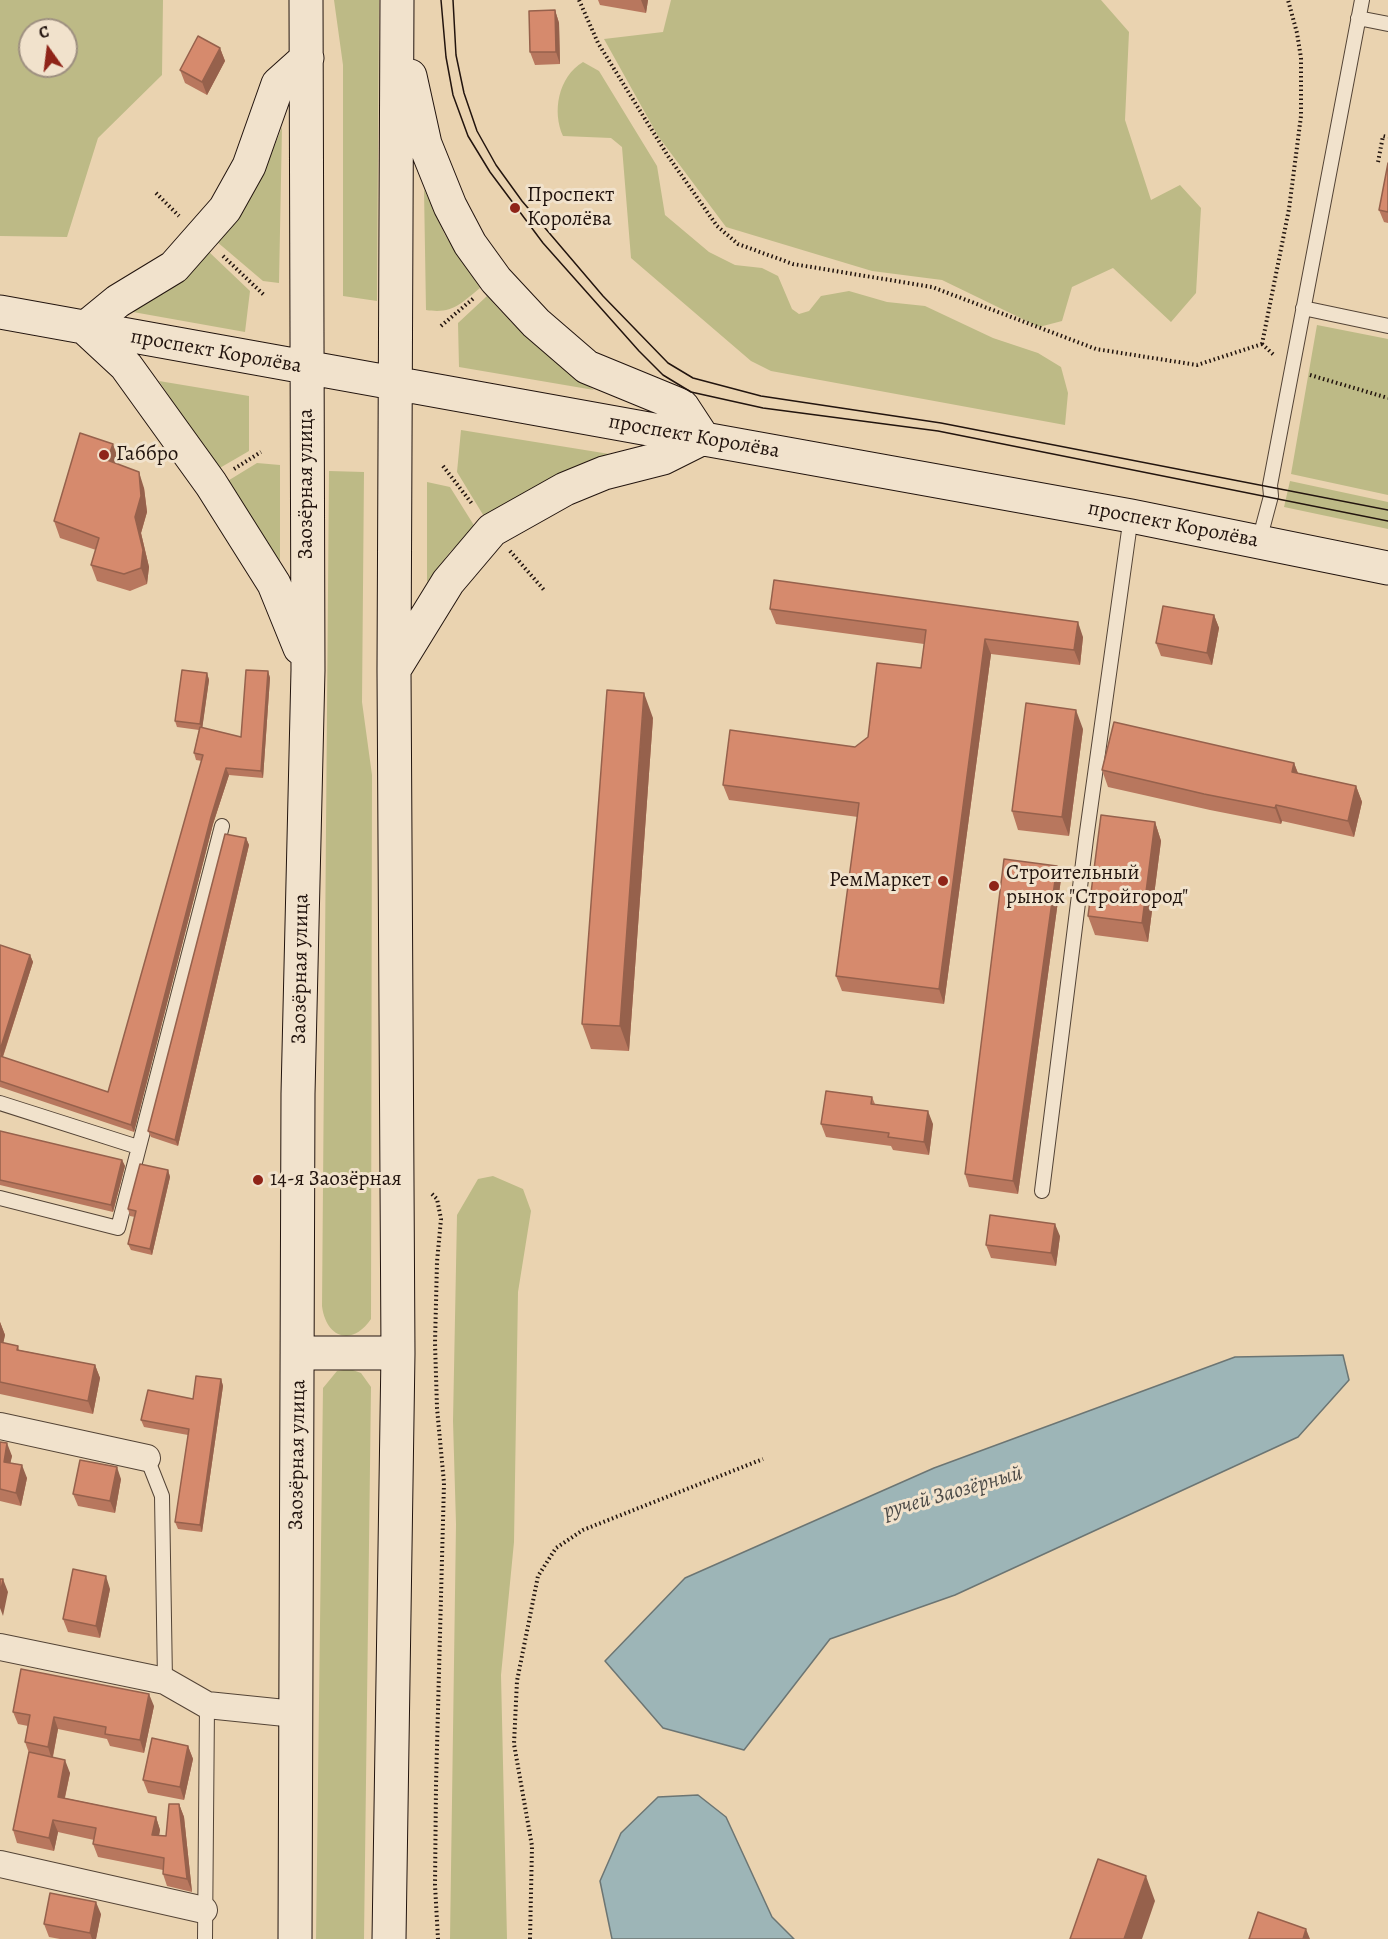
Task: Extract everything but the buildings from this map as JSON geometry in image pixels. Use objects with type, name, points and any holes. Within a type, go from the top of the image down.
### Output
[{"type":"main road","name":"Заозёрная улица","points":[[295,1939],[298,1094],[308,670],[306,0]]},
{"type":"main road","points":[[389,1939],[398,1353],[394,670],[397,16]]},
{"type":"main road","points":[[394,670],[448,582],[492,530],[564,489],[604,473],[663,458],[703,438],[682,406],[587,367],[536,323],[496,280],[471,244],[450,206],[425,144],[397,16]]},
{"type":"main road","points":[[307,58],[278,84],[249,166],[225,209],[174,267],[118,301],[85,328],[126,366],[211,484],[274,584],[287,610],[308,670]]},
{"type":"main road","name":"проспект Королёва","points":[[0,312],[1131,516],[1388,568]]},
{"type":"main road","points":[[298,1353],[398,1353]]},
{"type":"street","points":[[0,1426],[147,1458]]},
{"type":"street","points":[[0,1647],[165,1681],[207,1705],[295,1714]]},
{"type":"street","points":[[0,1864],[204,1910]]},
{"type":"lane","points":[[1259,541],[1272,496],[1270,485],[1362,0]]},
{"type":"lane","points":[[1358,18],[1388,24]]},
{"type":"lane","points":[[1303,308],[1388,326]]},
{"type":"lane","points":[[1042,1191],[1088,827],[1131,516]]},
{"type":"lane","points":[[0,1198],[118,1228],[222,826]]},
{"type":"lane","points":[[0,1102],[138,1147]]},
{"type":"lane","points":[[147,1458],[162,1496],[165,1681]]},
{"type":"lane","points":[[205,1939],[207,1705]]},
{"type":"path","points":[[579,0],[598,43],[668,156],[717,226],[738,244],[793,264],[932,287],[1096,349],[1197,365],[1262,344]]},
{"type":"path","points":[[1262,344],[1289,209],[1301,116],[1300,58],[1297,33],[1288,0]]},
{"type":"path","points":[[1378,162],[1383,136],[1388,137]]},
{"type":"path","points":[[156,194],[179,216]]},
{"type":"path","points":[[220,254],[264,296]]},
{"type":"path","points":[[441,326],[477,296]]},
{"type":"path","points":[[1262,344],[1292,368],[1388,398]]},
{"type":"path","points":[[233,470],[261,452]]},
{"type":"path","points":[[443,466],[473,505]]},
{"type":"path","points":[[510,551],[544,590]]},
{"type":"path","points":[[432,1194],[437,1198],[441,1219],[437,1262],[435,1343],[437,1408],[444,1483],[435,1840],[438,1939]]},
{"type":"path","points":[[531,1939],[532,1846],[514,1744],[518,1681],[538,1576],[556,1548],[583,1530],[763,1460]]},
{"type":"shaded area","points":[[0,0],[163,0],[162,75],[98,138],[67,237],[0,236]]},
{"type":"shaded area","points":[[334,0],[379,0],[377,301],[343,296],[343,65]]},
{"type":"shaded area","points":[[671,0],[1101,0],[1129,32],[1125,120],[1151,200],[1180,185],[1201,208],[1196,293],[1171,322],[1113,268],[1072,287],[1062,321],[1039,327],[942,280],[872,271],[726,227],[658,136],[604,39],[663,32]]},
{"type":"shaded area","points":[[583,62],[599,71],[657,166],[665,215],[709,252],[735,265],[762,268],[778,276],[792,309],[799,314],[809,311],[821,296],[849,291],[887,302],[925,306],[993,338],[1038,353],[1061,367],[1068,393],[1065,425],[771,371],[751,361],[631,258],[622,147],[611,138],[563,136],[560,127],[559,96],[568,77]]},
{"type":"shaded area","points":[[282,127],[279,283],[263,281],[216,241],[253,186],[269,158]]},
{"type":"shaded area","points":[[424,189],[445,235],[480,288],[450,309],[426,310]]},
{"type":"shaded area","points":[[208,251],[250,291],[245,332],[133,312],[164,293]]},
{"type":"shaded area","points":[[487,296],[538,347],[594,390],[459,367],[458,323]]},
{"type":"shaded area","points":[[1317,325],[1388,339],[1388,495],[1291,474]]},
{"type":"shaded area","points":[[159,381],[249,396],[249,451],[218,469]]},
{"type":"shaded area","points":[[461,430],[628,457],[485,518],[457,472]]},
{"type":"shaded area","points":[[257,463],[280,465],[280,570],[226,482]]},
{"type":"shaded area","points":[[329,471],[364,472],[362,702],[372,775],[371,1319],[364,1328],[348,1336],[334,1332],[324,1317],[322,1306]]},
{"type":"shaded area","points":[[1290,481],[1388,502],[1388,529],[1284,507]]},
{"type":"shaded area","points":[[427,482],[450,487],[475,527],[450,552],[427,582]]},
{"type":"shaded area","points":[[493,1176],[523,1189],[531,1211],[518,1292],[514,1542],[501,1675],[507,1939],[450,1939],[456,1524],[453,1421],[457,1215],[478,1179]]},
{"type":"shaded area","points":[[350,1369],[361,1373],[371,1387],[364,1939],[316,1939],[323,1388],[337,1371]]},
{"type":"water","name":"ручей Заозёрный","points":[[1343,1355],[1349,1380],[1298,1437],[955,1595],[830,1639],[744,1750],[663,1728],[605,1661],[685,1578],[934,1468],[1235,1357]]},
{"type":"water","points":[[698,1795],[726,1817],[772,1917],[794,1939],[612,1939],[600,1881],[621,1833],[658,1797]]},
{"type":"tram line","points":[[441,0],[446,57],[453,95],[468,136],[490,172],[543,243],[639,351],[663,375],[691,392],[763,408],[938,431],[1388,521]]},
{"type":"tram line","points":[[453,0],[456,55],[464,93],[477,131],[496,165],[522,201],[603,296],[668,363],[693,378],[761,396],[941,423],[1388,510]]},
{"type":"place","name":"Проспект Королёва","points":[[515,208]]},
{"type":"place","name":"Габбро","points":[[104,455]]},
{"type":"place","name":"РемМаркет","points":[[943,881]]},
{"type":"place","name":"Строительный рынок \"Стройгород\"","points":[[994,886]]},
{"type":"place","name":"14-я Заозёрная","points":[[258,1180]]}]
